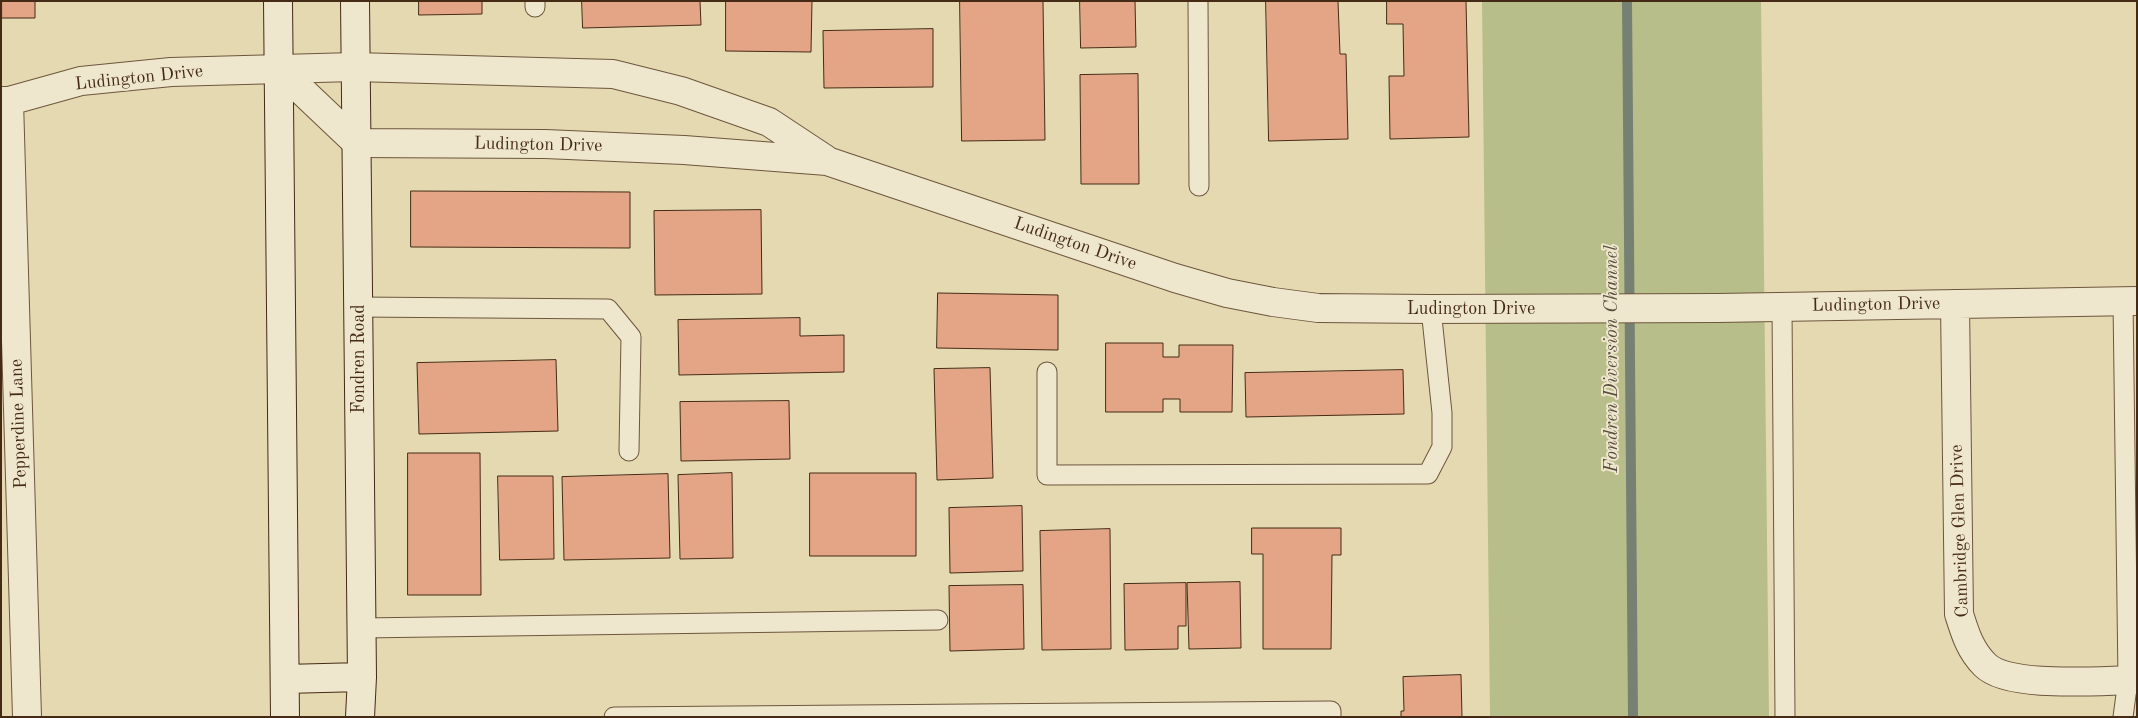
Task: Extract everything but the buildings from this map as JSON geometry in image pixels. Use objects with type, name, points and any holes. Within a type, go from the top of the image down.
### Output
[{"type":"street","points":[[278,1],[285,717]]},
{"type":"street","name":"Fondren Road","points":[[355,1],[354,67],[357,143],[362,677],[360,717]]},
{"type":"street","name":"Ludington Drive","points":[[5,101],[81,81],[171,72],[354,67],[613,74],[681,91],[769,122],[828,161]]},
{"type":"street","points":[[279,69],[357,143]]},
{"type":"street","name":"Pepperdine Lane","points":[[5,101],[28,717]]},
{"type":"street","name":"Ludington Drive","points":[[357,143],[545,144],[684,150],[828,161],[1175,278],[1227,293],[1318,308],[1718,308],[2130,301]]},
{"type":"street","name":"Cambridge Glen Drive","points":[[1955,304],[1959,614],[1969,646],[1986,667],[2009,677],[2040,681],[2132,680]]},
{"type":"street","points":[[285,679],[362,677]]},
{"type":"lane","points":[[1198,1],[1199,186]]},
{"type":"lane","points":[[2123,717],[2132,680],[2130,301]]},
{"type":"lane","points":[[358,307],[608,309],[631,337],[629,451]]},
{"type":"lane","points":[[1782,307],[1785,717]]},
{"type":"lane","points":[[1047,372],[1047,475],[1428,474],[1442,447],[1442,413],[1432,309]]},
{"type":"lane","points":[[361,628],[938,620]]},
{"type":"lane","points":[[614,717],[1331,711],[1331,717]]},
{"type":"green space","points":[[1482,1],[1761,1],[1769,717],[1490,717]]},
{"type":"waterway","name":"Fondren Diversion Channel","points":[[1627,1],[1633,717]]}]
